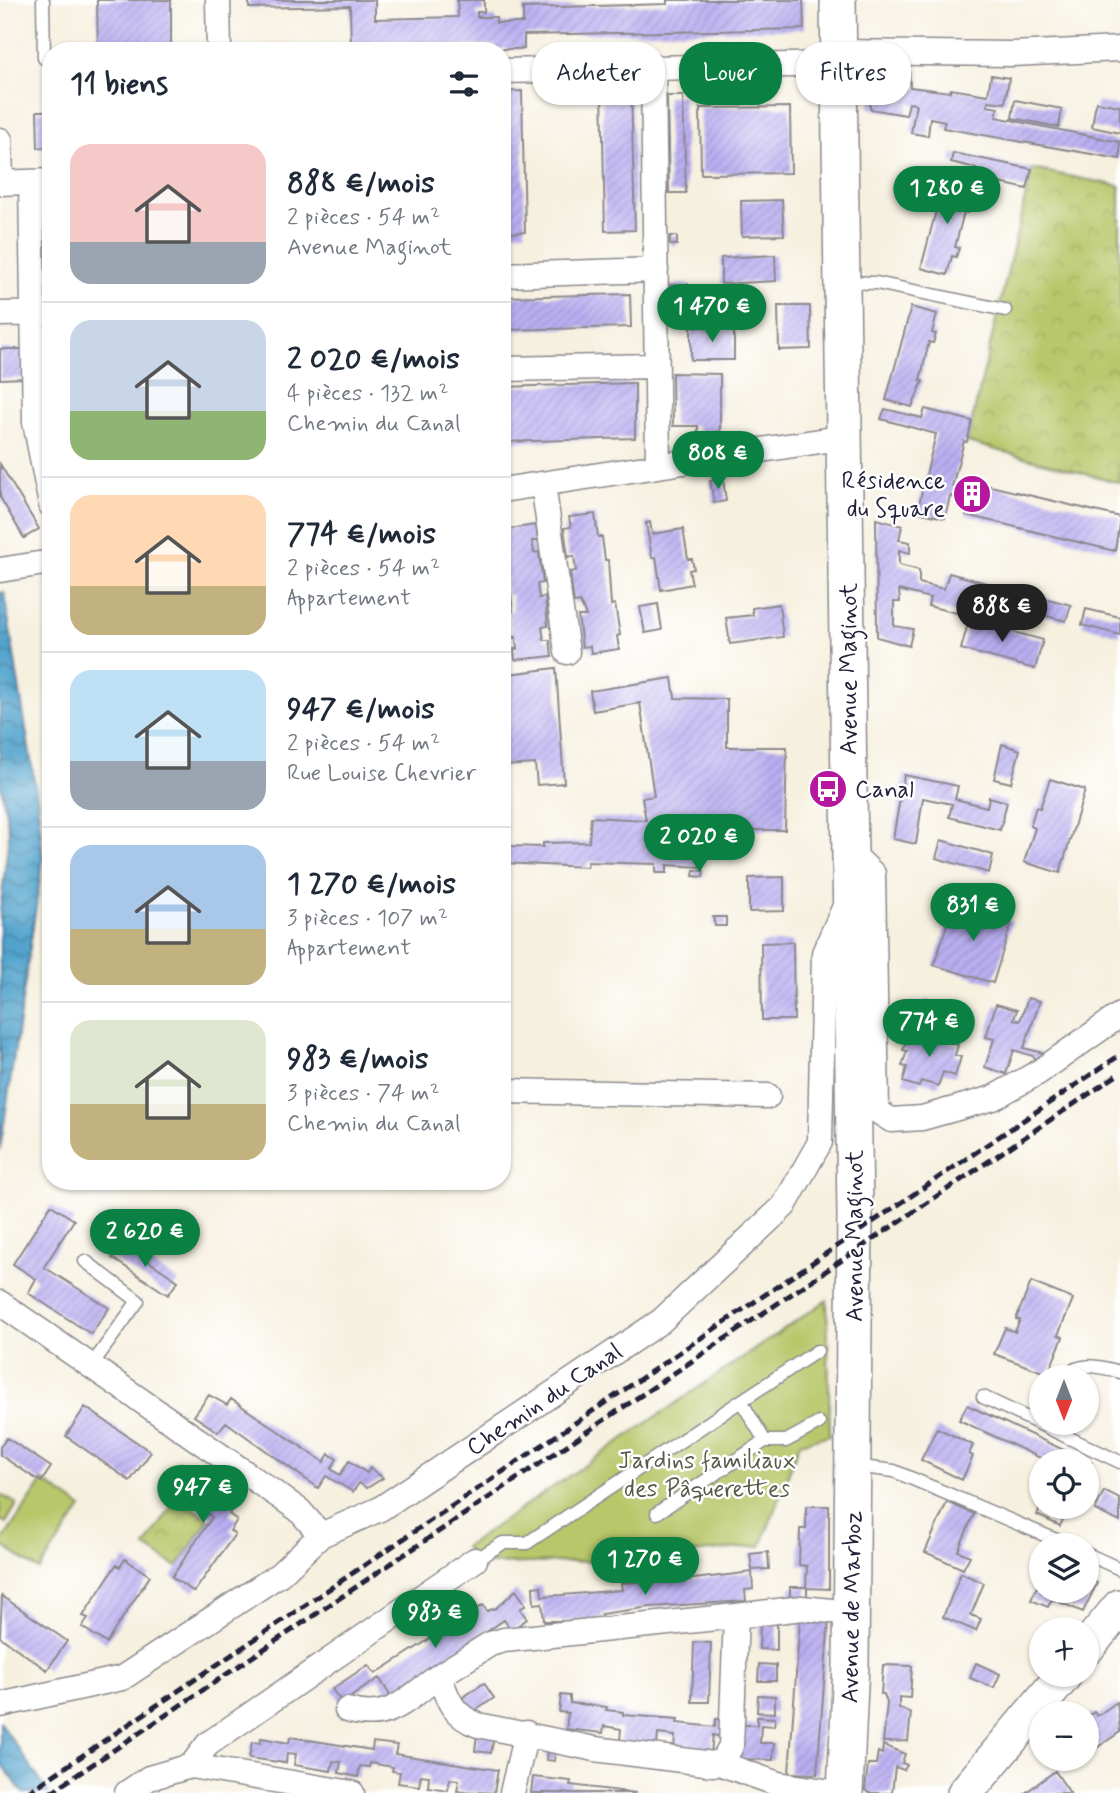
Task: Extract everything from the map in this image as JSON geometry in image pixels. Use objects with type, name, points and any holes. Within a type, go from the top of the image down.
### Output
[{"type":"main road","name":"Avenue Maginot","points":[[838,0],[839,42]]},
{"type":"main road","name":"Avenue Maginot","points":[[840,105],[855,1215],[854,1422]]},
{"type":"main road","name":"Avenue de Marboz","points":[[845,1793],[852,1613],[854,1422]]},
{"type":"main road","points":[[1099,1632],[1120,1607]]},
{"type":"main road","points":[[976,1789],[1056,1687]]},
{"type":"street","points":[[218,0],[219,42]]},
{"type":"street","points":[[911,56],[1120,50]]},
{"type":"street","points":[[665,67],[796,60]]},
{"type":"street","points":[[511,71],[532,70]]},
{"type":"street","points":[[654,105],[658,466]]},
{"type":"street","points":[[0,140],[1,183],[41,182],[42,313],[36,422],[42,455]]},
{"type":"street","points":[[511,275],[656,270]]},
{"type":"street","points":[[0,314],[42,313]]},
{"type":"street","points":[[511,369],[657,366]]},
{"type":"street","points":[[511,489],[846,437]]},
{"type":"street","points":[[543,484],[567,652]]},
{"type":"street","points":[[10,568],[42,563]]},
{"type":"street","points":[[849,851],[873,874],[877,1111],[891,1120],[922,1118],[993,1098],[1039,1072],[1120,1015]]},
{"type":"street","name":"Chemin du Canal","points":[[0,1704],[122,1678],[280,1574],[321,1535],[380,1508],[661,1321],[784,1206],[820,1142],[824,953],[850,897]]},
{"type":"street","points":[[511,1091],[768,1096]]},
{"type":"street","points":[[0,1303],[299,1510],[321,1535]]},
{"type":"street","points":[[191,1766],[208,1744],[475,1560]]},
{"type":"street","points":[[347,1710],[360,1714],[385,1714],[490,1644],[504,1640],[802,1608],[852,1613]]},
{"type":"street","points":[[719,1763],[729,1752],[732,1736],[736,1616]]},
{"type":"street","points":[[439,1676],[453,1710],[462,1719],[595,1749],[707,1764],[719,1763],[778,1784],[839,1793]]},
{"type":"street","points":[[512,1793],[526,1733]]},
{"type":"street","points":[[127,1793],[149,1778],[191,1766],[352,1793]]},
{"type":"lane","points":[[43,0],[44,42]]},
{"type":"lane","points":[[843,282],[876,282],[1005,310]]},
{"type":"lane","points":[[85,1261],[138,1301],[91,1366]]},
{"type":"lane","points":[[475,1560],[503,1543],[527,1543],[817,1351]]},
{"type":"lane","points":[[1099,1366],[1120,1372]]},
{"type":"lane","points":[[983,1397],[1029,1418]]},
{"type":"lane","points":[[741,1401],[765,1441]]},
{"type":"lane","points":[[657,1513],[765,1441],[786,1441],[819,1423]]},
{"type":"lane","points":[[1065,1435],[1120,1462]]},
{"type":"lane","points":[[854,1466],[894,1471],[1040,1533]]},
{"type":"lane","points":[[1099,1559],[1120,1569]]},
{"type":"green space","points":[[1032,169],[1120,186],[1120,483],[967,442]]},
{"type":"green space","name":"Jardins familiaux des Pâquerettes","points":[[827,1300],[830,1435],[800,1443],[761,1546],[611,1561],[484,1564],[475,1560],[465,1547]]},
{"type":"green space","points":[[43,1481],[82,1508],[39,1570],[0,1544]]},
{"type":"green space","points":[[0,1494],[17,1504],[6,1523],[0,1520]]},
{"type":"green space","points":[[177,1498],[209,1519],[177,1567],[145,1547]]},
{"type":"water","points":[[4,592],[37,798],[42,866],[0,1151],[0,913],[9,832],[0,779],[0,593]]},
{"type":"water","points":[[0,1722],[49,1793],[23,1793],[0,1762]]},
{"type":"building","points":[[97,0],[171,0],[171,42],[98,42]]},
{"type":"building","points":[[249,0],[375,0],[375,19],[458,17],[457,0],[484,0],[484,12],[477,12],[477,17],[496,17],[496,23],[523,23],[523,8],[667,4],[667,0],[803,0],[804,29],[524,35],[524,49],[511,49],[511,42],[351,42],[350,6],[249,8]]},
{"type":"building","points":[[991,75],[1009,78],[1005,103],[988,101],[987,106],[998,108],[996,117],[1120,142],[1120,159],[943,128],[945,121],[930,118],[928,136],[911,133],[916,104],[911,103],[911,87],[950,92],[951,89],[988,95]]},
{"type":"building","points":[[522,91],[525,232],[511,233],[511,92]]},
{"type":"building","points":[[667,96],[679,96],[679,105],[683,105],[686,193],[669,193]]},
{"type":"building","points":[[1015,100],[1062,109],[1059,127],[1012,118]]},
{"type":"building","points":[[1096,102],[1120,106],[1120,133],[1092,127]]},
{"type":"building","points":[[602,105],[631,105],[635,230],[605,231]]},
{"type":"building","points":[[870,105],[908,105],[906,115],[870,109]]},
{"type":"building","points":[[790,107],[791,173],[701,174],[700,108]]},
{"type":"building","points":[[37,111],[42,111],[42,148],[38,148]]},
{"type":"building","points":[[953,153],[1032,169],[1027,189],[973,177],[976,168],[951,162]]},
{"type":"building","points":[[945,176],[971,183],[966,203],[970,204],[968,213],[964,212],[955,247],[959,248],[956,257],[952,256],[947,275],[921,268]]},
{"type":"building","points":[[782,200],[784,235],[742,236],[741,201]]},
{"type":"building","points":[[670,236],[677,236],[677,245],[670,245]]},
{"type":"building","points":[[775,255],[776,281],[721,284],[721,258]]},
{"type":"building","points":[[688,284],[689,304],[671,304],[670,285]]},
{"type":"building","points":[[630,294],[631,327],[511,330],[511,297]]},
{"type":"building","points":[[778,306],[810,306],[811,349],[779,350]]},
{"type":"building","points":[[911,307],[937,314],[932,333],[936,334],[933,343],[929,342],[920,380],[923,381],[912,407],[886,400]]},
{"type":"building","points":[[691,326],[734,330],[734,360],[691,360]]},
{"type":"building","points":[[0,349],[22,349],[24,378],[0,379]]},
{"type":"building","points":[[42,349],[42,378],[41,378]]},
{"type":"building","points":[[672,373],[720,374],[720,432],[698,435],[698,426],[673,426]]},
{"type":"building","points":[[635,383],[635,438],[511,442],[511,387]]},
{"type":"building","name":"Résidence du Square","points":[[885,409],[922,418],[925,409],[972,421],[952,487],[967,487],[966,490],[971,492],[974,482],[1120,517],[1115,551],[966,515],[969,501],[950,496],[945,518],[917,512],[936,434],[881,419]]},
{"type":"building","points":[[0,464],[39,529],[24,538],[0,497]]},
{"type":"building","points":[[723,479],[726,501],[714,503],[710,481]]},
{"type":"building","points":[[595,514],[598,537],[602,537],[605,560],[608,560],[611,605],[615,604],[620,635],[617,636],[619,649],[591,653],[590,646],[582,647],[578,616],[586,616],[580,602],[574,603],[570,572],[576,571],[574,556],[568,557],[564,528],[571,527],[569,517]]},
{"type":"building","points":[[876,519],[902,526],[899,540],[910,542],[910,553],[899,550],[899,565],[919,570],[919,583],[944,589],[949,573],[1001,587],[996,603],[962,594],[957,613],[928,606],[930,598],[899,590],[900,602],[894,602],[894,626],[913,629],[909,646],[877,637]]},
{"type":"building","points":[[650,522],[652,534],[683,529],[688,559],[692,559],[694,569],[689,570],[692,584],[661,590],[656,557],[652,558],[646,523]]},
{"type":"building","points":[[536,525],[538,541],[532,541],[534,553],[539,552],[543,583],[537,584],[539,598],[545,597],[548,626],[542,627],[544,640],[550,640],[552,656],[515,660],[516,637],[512,638],[511,629],[511,529]]},
{"type":"building","points":[[1017,591],[1071,605],[1066,621],[1012,607]]},
{"type":"building","points":[[658,604],[662,630],[645,633],[640,607]]},
{"type":"building","points":[[779,604],[783,637],[730,644],[726,618],[753,615],[752,608]]},
{"type":"building","points":[[1086,609],[1120,617],[1120,635],[1082,625]]},
{"type":"building","points":[[969,620],[1001,629],[1004,620],[1012,622],[1010,631],[1043,640],[1035,669],[961,649]]},
{"type":"building","points":[[556,668],[564,783],[537,785],[535,764],[511,765],[511,674]]},
{"type":"building","points":[[672,678],[675,698],[727,699],[727,747],[787,747],[785,830],[750,830],[750,837],[735,837],[735,830],[695,831],[701,867],[667,865],[667,873],[656,873],[656,864],[587,862],[587,867],[511,863],[511,846],[543,847],[543,843],[589,842],[591,817],[646,820],[642,798],[654,796],[640,703],[593,711],[590,691]]},
{"type":"building","points":[[1002,744],[1020,750],[1011,783],[994,779]]},
{"type":"building","points":[[904,775],[958,786],[955,799],[987,807],[989,797],[1007,802],[1000,830],[949,817],[952,804],[923,798],[916,844],[893,839]]},
{"type":"building","points":[[1050,779],[1085,790],[1060,873],[1024,862],[1035,828],[1030,826],[1036,807],[1040,808]]},
{"type":"building","points":[[941,840],[993,855],[989,873],[936,858]]},
{"type":"building","points":[[694,870],[704,871],[703,877],[693,876]]},
{"type":"building","points":[[784,877],[784,911],[749,912],[749,878]]},
{"type":"building","points":[[954,903],[1012,921],[993,983],[934,965]]},
{"type":"building","points":[[713,917],[726,917],[726,926],[715,926]]},
{"type":"building","points":[[793,942],[794,1020],[762,1020],[761,943]]},
{"type":"building","points":[[1028,998],[1040,1001],[1024,1048],[1047,1054],[1037,1061],[1033,1056],[1014,1050],[1006,1074],[985,1067],[994,1039],[986,1037],[996,1004],[1017,1010],[1014,1019],[1020,1021]]},
{"type":"building","points":[[925,1000],[961,1010],[956,1028],[920,1018]]},
{"type":"building","points":[[883,1007],[896,1011],[895,1021],[883,1021]]},
{"type":"building","points":[[910,1030],[958,1045],[955,1055],[961,1057],[955,1076],[943,1072],[938,1086],[921,1081],[919,1087],[903,1082],[907,1067],[902,1066],[907,1051],[903,1050]]},
{"type":"building","points":[[51,1205],[74,1220],[44,1267],[109,1308],[91,1334],[28,1293],[36,1279],[13,1264]]},
{"type":"building","points":[[123,1244],[178,1281],[168,1295],[112,1258]]},
{"type":"building","points":[[1031,1282],[1073,1299],[1058,1335],[1063,1337],[1052,1365],[1029,1367],[994,1354],[1005,1328],[1015,1332],[1020,1320],[1016,1319]]},
{"type":"building","points":[[209,1395],[227,1405],[231,1399],[324,1462],[329,1454],[337,1459],[331,1469],[340,1475],[349,1461],[367,1473],[370,1468],[383,1478],[367,1488],[359,1483],[353,1492],[326,1476],[318,1488],[226,1422],[218,1432],[194,1416]]},
{"type":"building","points":[[967,1405],[1062,1449],[1029,1449],[1029,1453],[959,1420]]},
{"type":"building","points":[[85,1407],[151,1452],[130,1481],[66,1436]]},
{"type":"building","points":[[937,1428],[973,1445],[969,1454],[973,1456],[962,1480],[921,1460]]},
{"type":"building","points":[[7,1438],[51,1467],[41,1482],[0,1455],[0,1447]]},
{"type":"building","points":[[181,1463],[237,1502],[229,1514],[237,1520],[230,1531],[235,1534],[194,1592],[172,1577],[212,1517],[165,1486]]},
{"type":"building","points":[[1104,1491],[1120,1499],[1120,1522],[1099,1512],[1099,1502]]},
{"type":"building","points":[[947,1502],[974,1514],[958,1551],[970,1556],[963,1569],[925,1552]]},
{"type":"building","points":[[806,1506],[829,1506],[829,1589],[807,1588],[807,1604],[790,1604],[790,1587],[806,1587],[807,1566],[799,1565],[800,1529],[806,1529]]},
{"type":"building","points":[[1045,1519],[1063,1519],[1060,1526]]},
{"type":"building","points":[[768,1552],[769,1569],[752,1570],[750,1554]]},
{"type":"building","points":[[125,1559],[150,1576],[106,1643],[82,1627],[88,1618],[83,1616],[116,1565],[120,1567]]},
{"type":"building","points":[[752,1572],[753,1589],[745,1590],[746,1601],[650,1607],[601,1614],[602,1618],[564,1621],[544,1621],[542,1603],[534,1604],[533,1587],[541,1586],[542,1596],[562,1595],[622,1590],[621,1583],[685,1580]]},
{"type":"building","points":[[961,1573],[984,1583],[971,1615],[981,1619],[976,1631],[943,1617]]},
{"type":"building","points":[[516,1590],[526,1605],[520,1609],[527,1619],[511,1630],[504,1620],[392,1698],[379,1678],[342,1703],[332,1689],[368,1665],[375,1674],[483,1605],[487,1611],[496,1608]]},
{"type":"building","points":[[2,1596],[67,1641],[47,1670],[0,1637]]},
{"type":"building","points":[[1062,1603],[1087,1603],[1083,1612]]},
{"type":"building","points":[[800,1618],[829,1619],[817,1774],[789,1773]]},
{"type":"building","points":[[760,1624],[777,1624],[777,1650],[759,1649]]},
{"type":"building","points":[[694,1642],[711,1643],[709,1702],[692,1702]]},
{"type":"building","points":[[976,1663],[1000,1674],[994,1688],[970,1678]]},
{"type":"building","points":[[759,1664],[776,1665],[776,1681],[758,1681]]},
{"type":"building","points":[[883,1665],[912,1666],[910,1698],[899,1697],[899,1708],[911,1713],[908,1741],[883,1742],[887,1703],[884,1694],[881,1694]]},
{"type":"building","points":[[484,1683],[494,1698],[472,1713],[462,1698]]},
{"type":"building","points":[[561,1695],[570,1696],[570,1703],[607,1707],[606,1710],[623,1712],[623,1715],[678,1719],[677,1723],[715,1727],[716,1719],[724,1719],[722,1737],[713,1735],[711,1753],[674,1749],[675,1736],[658,1734],[657,1746],[620,1741],[621,1729],[604,1726],[603,1733],[566,1729],[568,1713],[559,1712]]},
{"type":"building","points":[[758,1695],[775,1696],[775,1713],[757,1712]]},
{"type":"building","points":[[1117,1702],[1120,1732],[1099,1746],[1099,1715]]},
{"type":"building","points":[[757,1717],[775,1718],[774,1726],[761,1725],[760,1743],[774,1743],[773,1760],[738,1759],[743,1725],[757,1725]]},
{"type":"building","points":[[477,1733],[494,1736],[491,1753],[475,1751]]},
{"type":"building","points":[[290,1737],[372,1750],[373,1742],[397,1745],[395,1754],[498,1770],[494,1793],[457,1791],[459,1780],[450,1779],[448,1790],[428,1787],[429,1776],[421,1775],[419,1786],[398,1783],[400,1772],[392,1771],[393,1767],[370,1763],[369,1767],[360,1766],[358,1777],[339,1773],[341,1762],[333,1761],[331,1771],[294,1765],[296,1754],[287,1753],[286,1763],[249,1758],[252,1742],[260,1743],[261,1738],[289,1743]]},
{"type":"building","points":[[548,1743],[557,1744],[554,1761],[546,1760]]},
{"type":"building","points":[[883,1745],[905,1754],[902,1763],[907,1765],[904,1770],[895,1767],[892,1793],[869,1793],[865,1790],[868,1764],[876,1764],[878,1752],[882,1754]]},
{"type":"building","points":[[1055,1771],[1070,1793],[1025,1793]]},
{"type":"building","points":[[533,1777],[571,1781],[570,1785],[636,1793],[531,1793]]},
{"type":"railway","points":[[27,1793],[1120,1055]]},
{"type":"railway","points":[[50,1793],[1120,1073]]},
{"type":"place","name":"Résidence du Square","points":[[972,494]]},
{"type":"place","name":"Canal","points":[[828,789]]}]
